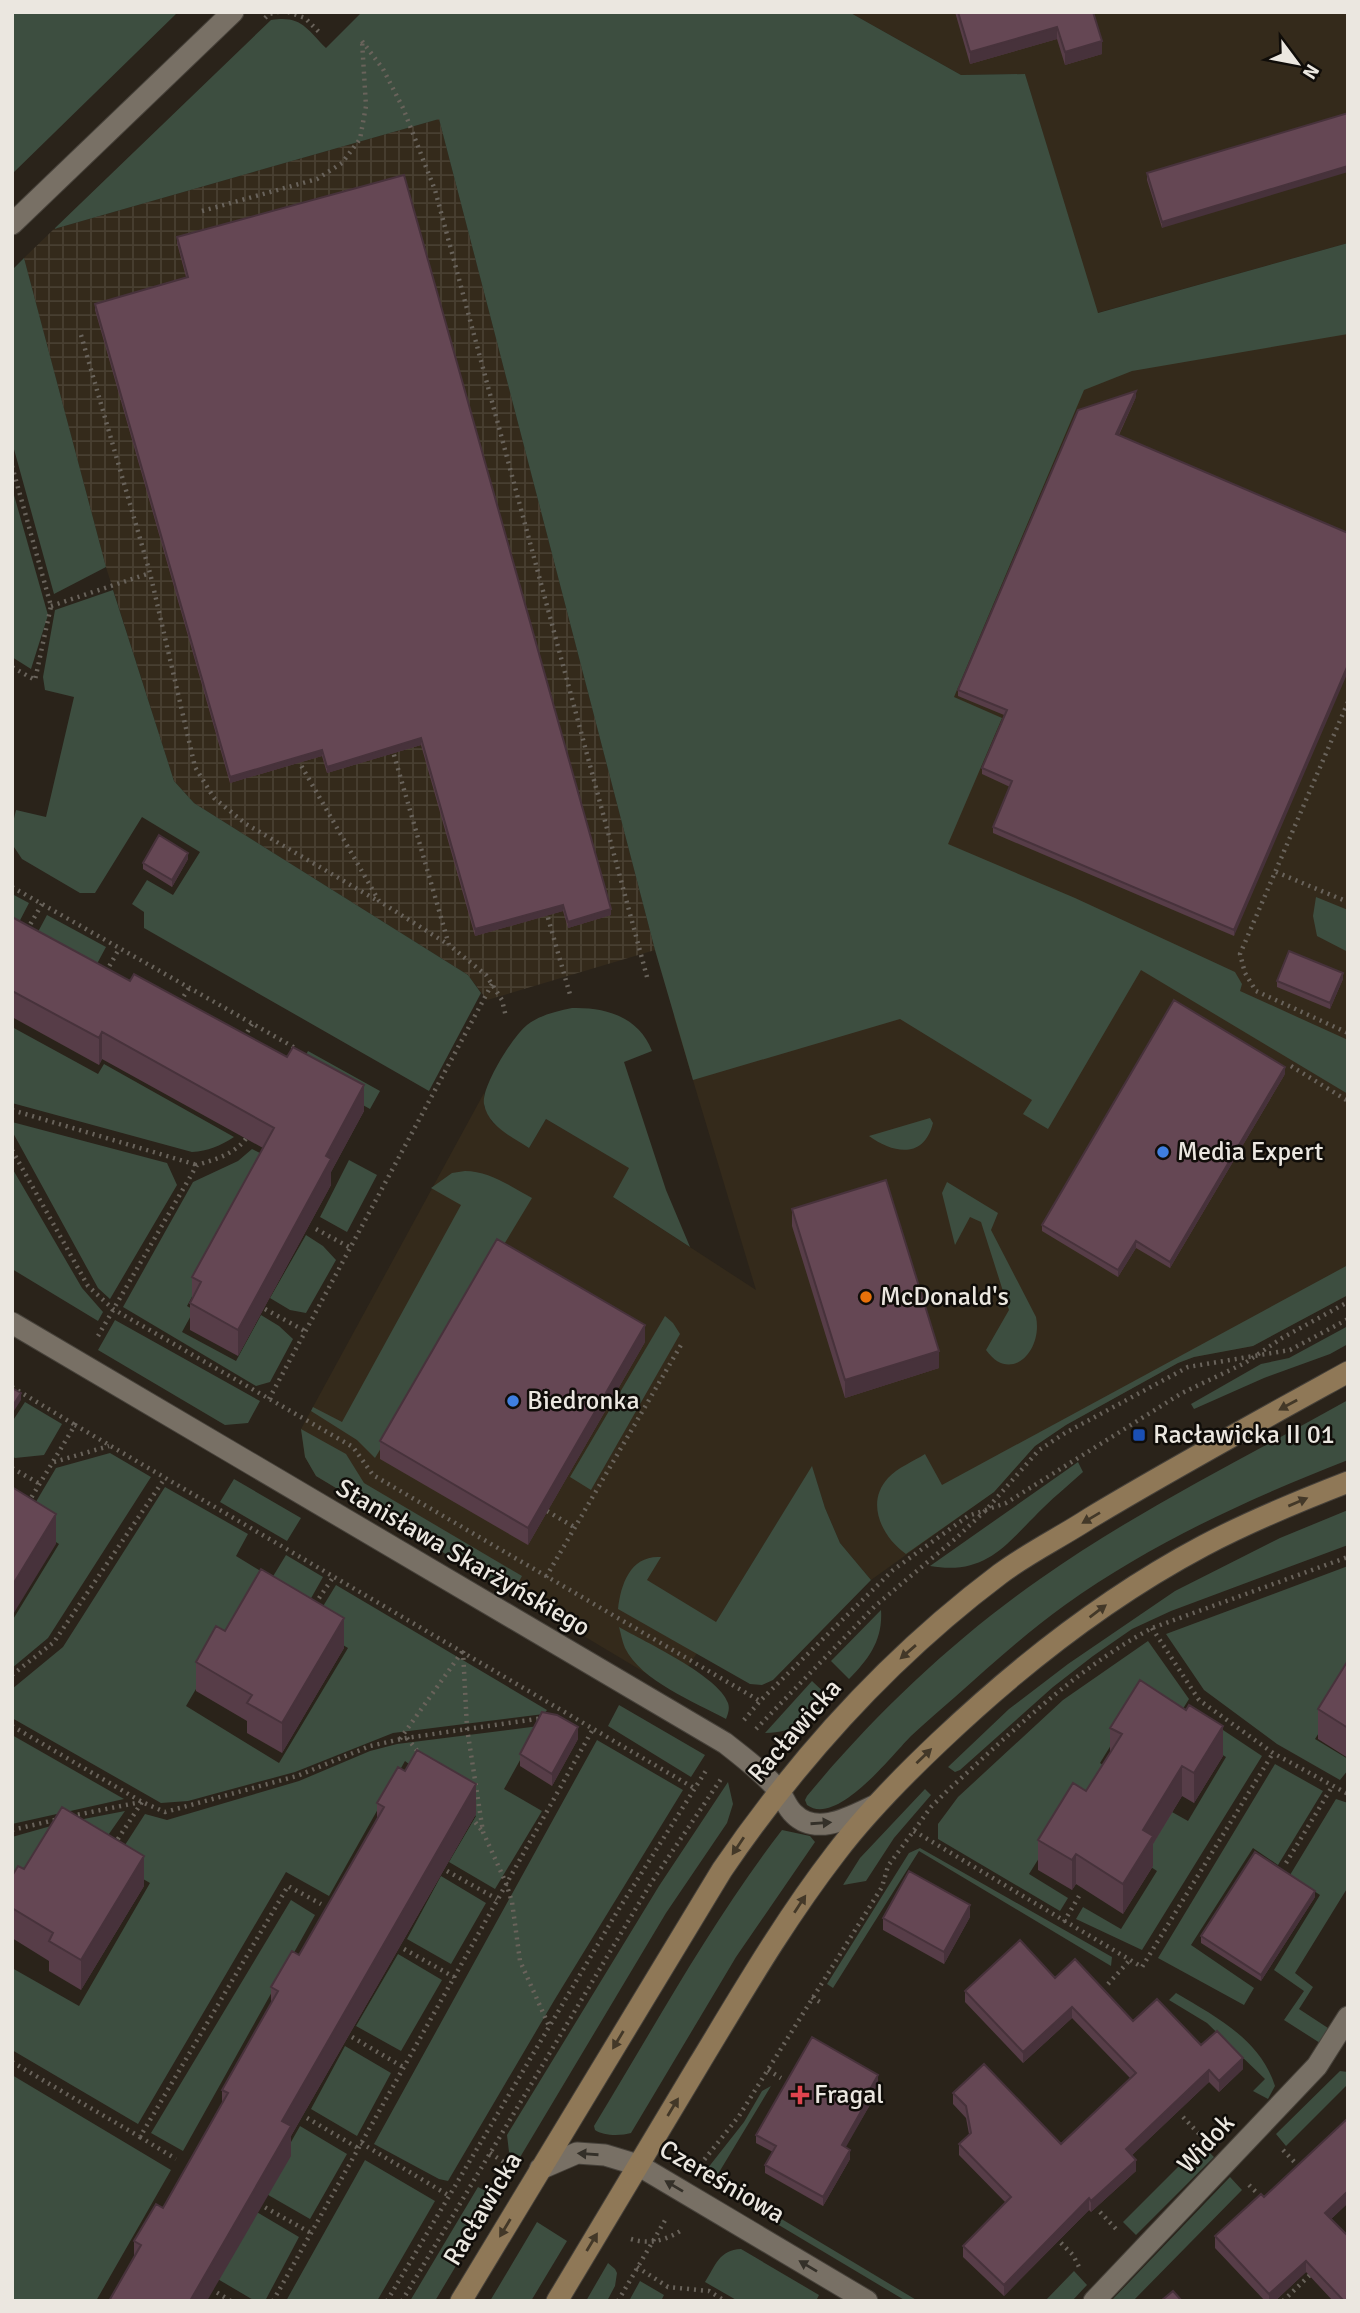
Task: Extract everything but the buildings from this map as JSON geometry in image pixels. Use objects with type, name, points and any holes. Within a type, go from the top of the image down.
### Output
[{"type":"street","points":[[12,224],[233,12]]},
{"type":"street","name":"Stanisława Skarżyńskiego","points":[[12,1323],[269,1477],[725,1743],[778,1791],[792,1813],[805,1823],[818,1825],[848,1817],[876,1805]]},
{"type":"street","name":"Racławicka","points":[[461,2301],[722,1870],[800,1764],[890,1668],[1002,1573],[1140,1488],[1348,1371]]},
{"type":"street","points":[[557,2301],[769,1950],[837,1852],[876,1805],[991,1694],[1109,1603],[1202,1546],[1296,1502],[1348,1482]]},
{"type":"street","name":"Widok","points":[[1098,2296],[1317,2066],[1348,2017]]},
{"type":"street","name":"Czereśniowa","points":[[540,2169],[577,2153],[605,2155],[638,2165],[867,2301]]},
{"type":"path","points":[[268,14],[278,12]]},
{"type":"path","points":[[288,12],[305,19],[320,33]]},
{"type":"path","points":[[202,211],[317,178],[342,163],[360,139],[366,106],[362,41],[383,69],[398,98],[435,190],[647,977]]},
{"type":"path","points":[[81,335],[150,573],[195,767],[214,798],[246,824],[449,945],[486,975],[502,1000],[506,1017]]},
{"type":"path","points":[[12,466],[51,606],[35,680],[12,667]]},
{"type":"path","points":[[51,606],[150,573]]},
{"type":"path","points":[[1348,702],[1240,954],[1245,973],[1256,991],[1348,1032]]},
{"type":"path","points":[[391,743],[449,945]]},
{"type":"path","points":[[295,754],[379,901]]},
{"type":"path","points":[[1276,872],[1348,902]]},
{"type":"path","points":[[12,887],[297,1049],[290,1060]]},
{"type":"path","points":[[25,933],[42,904]]},
{"type":"path","points":[[544,905],[571,998]]},
{"type":"path","points":[[102,979],[119,948]]},
{"type":"path","points":[[269,1399],[492,984]]},
{"type":"path","points":[[176,1008],[189,988]]},
{"type":"path","points":[[242,1043],[252,1024]]},
{"type":"path","points":[[1291,1066],[1348,1101]]},
{"type":"path","points":[[12,1110],[197,1165],[224,1156],[245,1142],[251,1130]]},
{"type":"path","points":[[12,1150],[88,1286],[113,1309],[353,1447],[373,1475],[760,1701]]},
{"type":"path","points":[[81,1364],[197,1165]]},
{"type":"path","points":[[316,1229],[349,1247]]},
{"type":"path","points":[[387,2301],[549,2026],[694,1788],[725,1743],[760,1701],[893,1570],[968,1516],[1006,1503],[1182,1393],[1245,1363],[1282,1338],[1348,1301]]},
{"type":"path","points":[[265,1309],[305,1331]]},
{"type":"path","points":[[546,1577],[681,1345]]},
{"type":"path","points":[[12,1387],[694,1788]]},
{"type":"path","points":[[22,1513],[75,1425]]},
{"type":"path","points":[[54,1462],[110,1446]]},
{"type":"path","points":[[12,1468],[40,1484]]},
{"type":"path","points":[[12,1675],[54,1643],[165,1478]]},
{"type":"path","points":[[547,1511],[574,1527]]},
{"type":"path","points":[[618,2301],[697,2169],[739,2116],[882,1887],[888,1866],[931,1807],[1056,1693],[1095,1662],[1152,1628],[1348,1557]]},
{"type":"path","points":[[312,1611],[334,1576]]},
{"type":"path","points":[[1152,1628],[1199,1700],[1273,1753],[1332,1787],[1346,1794],[1348,1785]]},
{"type":"path","points":[[463,1651],[467,1728],[483,1832]]},
{"type":"path","points":[[399,1739],[463,1651]]},
{"type":"path","points":[[1192,1712],[1199,1700]]},
{"type":"path","points":[[558,1716],[571,1715]]},
{"type":"path","points":[[12,1726],[142,1802],[166,1812],[297,1776],[370,1746],[467,1728],[545,1718]]},
{"type":"path","points":[[273,2301],[593,1729]]},
{"type":"path","points":[[406,1738],[423,1757]]},
{"type":"path","points":[[914,1831],[1142,1967],[1273,1753]]},
{"type":"path","points":[[1286,1863],[1332,1787]]},
{"type":"path","points":[[12,1830],[142,1802]]},
{"type":"path","points":[[109,1853],[142,1802]]},
{"type":"path","points":[[469,1814],[483,1832],[506,1883],[512,1902],[520,1961],[549,2026]]},
{"type":"path","points":[[447,1871],[497,1899]]},
{"type":"path","points":[[140,2137],[288,1886],[321,1904]]},
{"type":"path","points":[[1064,1922],[1079,1896]]},
{"type":"path","points":[[404,1949],[454,1977]]},
{"type":"path","points":[[1108,1984],[1129,1961]]},
{"type":"path","points":[[812,1997],[823,2004]]},
{"type":"path","points":[[352,2037],[403,2067]]},
{"type":"path","points":[[12,2062],[176,2159]]},
{"type":"path","points":[[768,2070],[781,2078]]},
{"type":"path","points":[[307,2118],[448,2195]]},
{"type":"path","points":[[1227,2163],[1267,2204]]},
{"type":"path","points":[[259,2204],[311,2233]]},
{"type":"path","points":[[1055,2237],[1073,2255],[1098,2296]]},
{"type":"path","points":[[637,2267],[668,2287],[709,2291],[725,2301]]},
{"type":"path","points":[[1283,2301],[1313,2272]]},
{"type":"path","points":[[211,2289],[231,2301]]},
{"type":"shaded area","points":[[849,12],[1348,12],[1348,243],[1097,313],[1025,74],[961,75]]},
{"type":"shaded area","points":[[439,119],[655,950],[487,1000],[468,975],[194,803],[174,781],[106,567],[24,258],[54,229]]},
{"type":"shaded area","points":[[1348,333],[1348,1295],[1253,1346],[1194,1357],[1178,1363],[1066,1425],[1035,1446],[994,1492],[871,1580],[840,1543],[812,1467],[674,1690],[316,1476],[305,1457],[301,1429],[484,1093],[484,1106],[492,1122],[529,1148],[546,1119],[630,1168],[613,1197],[756,1290],[674,1017],[917,729],[1063,381]]},
{"type":"green space","points":[[12,12],[176,12],[177,13],[12,174]]},
{"type":"green space","points":[[362,12],[849,12],[961,75],[1025,74],[1098,313],[1348,243],[1348,334],[1132,371],[1084,390],[954,697],[1002,718],[948,844],[1075,898],[1235,972],[1242,984],[1240,991],[1348,1040],[1348,1094],[1141,970],[1048,1129],[1023,1114],[1032,1100],[900,1019],[693,1080],[655,950],[439,119],[54,229],[271,20],[296,21],[326,48]]},
{"type":"green space","points":[[24,258],[106,567],[54,594],[12,442],[12,270]]},
{"type":"green space","points":[[12,488],[48,615],[31,669],[12,657]]},
{"type":"green space","points":[[113,590],[174,781],[194,803],[468,975],[481,993],[429,1091],[144,928],[144,912],[132,904],[147,880],[173,895],[200,852],[142,817],[95,893],[80,893],[22,859],[12,844],[16,810],[46,817],[74,697],[45,690],[43,677],[55,610]]},
{"type":"green space","points":[[12,894],[29,903],[16,928],[12,927]]},
{"type":"green space","points":[[1316,897],[1348,910],[1348,952],[1317,936],[1313,916]]},
{"type":"green space","points":[[47,915],[106,947],[91,975],[32,943]]},
{"type":"green space","points":[[572,1008],[609,1012],[620,1016],[639,1030],[652,1051],[624,1062],[666,1190],[690,1247],[613,1197],[629,1168],[546,1119],[529,1148],[496,1125],[486,1112],[484,1096],[487,1086],[506,1050],[521,1031],[543,1016]]},
{"type":"green space","points":[[12,1027],[98,1074],[104,1064],[234,1137],[214,1148],[192,1152],[12,1103]]},
{"type":"green space","points":[[308,1051],[380,1091],[370,1109],[298,1069]]},
{"type":"green space","points":[[930,1118],[933,1123],[929,1135],[915,1148],[907,1150],[888,1147],[869,1136]]},
{"type":"green space","points":[[12,1122],[167,1163],[177,1185],[110,1299],[98,1288],[12,1131]]},
{"type":"green space","points":[[252,1149],[268,1157],[187,1306],[194,1310],[182,1332],[236,1361],[261,1315],[279,1326],[293,1339],[270,1382],[256,1386],[123,1307],[193,1182],[238,1161]]},
{"type":"green space","points":[[349,1160],[377,1175],[347,1232],[320,1217]]},
{"type":"green space","points":[[12,1168],[82,1288],[103,1312],[98,1321],[12,1269]]},
{"type":"green space","points":[[465,1171],[491,1177],[532,1198],[375,1458],[357,1440],[311,1411],[313,1407],[342,1422],[461,1205],[431,1188],[452,1173]]},
{"type":"green space","points":[[947,1182],[998,1213],[991,1230],[1036,1317],[1035,1341],[1030,1351],[1015,1364],[996,1360],[986,1350],[1009,1310],[981,1222],[970,1217],[955,1245],[942,1193]]},
{"type":"green space","points":[[306,1235],[323,1246],[336,1260],[306,1313],[290,1310],[270,1298]]},
{"type":"green space","points":[[1348,1265],[1348,1295],[1253,1346],[1194,1357],[1178,1363],[1066,1425],[1035,1446],[994,1492],[906,1554],[897,1547],[884,1529],[877,1509],[881,1488],[892,1474],[925,1454],[942,1485]]},
{"type":"green space","points":[[665,1316],[680,1334],[591,1490],[570,1477]]},
{"type":"green space","points":[[115,1320],[260,1401],[248,1423],[225,1425],[98,1350]]},
{"type":"green space","points":[[1348,1326],[1348,1344],[1330,1354],[1264,1378],[1194,1409],[1191,1404],[1261,1364],[1289,1358]]},
{"type":"green space","points":[[1348,1400],[1348,1460],[1274,1490],[1202,1524],[1166,1542],[1098,1583],[1008,1650],[911,1736],[878,1772],[848,1798],[833,1806],[819,1809],[807,1805],[807,1796],[888,1707],[946,1653],[1008,1602],[1114,1530]]},
{"type":"green space","points":[[25,1402],[62,1424],[44,1455],[15,1458],[12,1456],[12,1422]]},
{"type":"green space","points":[[301,1429],[346,1454],[364,1483],[522,1576],[512,1594],[316,1476],[305,1457]]},
{"type":"green space","points":[[110,1453],[151,1477],[48,1638],[12,1668],[12,1621],[59,1544],[24,1522],[56,1468]]},
{"type":"green space","points":[[1078,1462],[1083,1472],[994,1554],[967,1566],[930,1566]]},
{"type":"green space","points":[[812,1466],[825,1508],[840,1543],[871,1580],[773,1680],[762,1685],[750,1684],[618,1609],[629,1572],[642,1561],[661,1557],[647,1580],[716,1622]]},
{"type":"green space","points":[[234,1479],[301,1518],[287,1541],[220,1502]]},
{"type":"green space","points":[[165,1487],[248,1534],[236,1556],[272,1578],[286,1555],[323,1577],[301,1616],[254,1590],[186,1706],[279,1763],[348,1648],[311,1626],[336,1585],[547,1710],[544,1714],[393,1733],[295,1772],[188,1801],[161,1803],[12,1718],[12,1689],[63,1647]]},
{"type":"green space","points":[[1348,1510],[1348,1545],[1171,1611],[1132,1629],[1053,1687],[960,1770],[955,1772],[948,1767],[1009,1709],[1068,1664],[1175,1591],[1280,1538]]},
{"type":"green space","points":[[1348,1566],[1348,1687],[1315,1739],[1348,1759],[1348,1770],[1340,1780],[1277,1744],[1204,1690],[1166,1634]]},
{"type":"green space","points":[[881,1610],[877,1640],[863,1664],[849,1679],[831,1661]]},
{"type":"green space","points":[[619,1627],[680,1660],[711,1682],[728,1703],[726,1719],[670,1690],[643,1671],[625,1648]]},
{"type":"green space","points":[[1148,1641],[1189,1699],[1171,1728],[1135,1706],[1100,1763],[1112,1771],[1063,1820],[1029,1874],[1068,1898],[1060,1911],[938,1839],[938,1824],[958,1797],[1063,1700]]},
{"type":"green space","points":[[812,1681],[830,1698],[802,1723],[785,1730],[765,1733]]},
{"type":"green space","points":[[619,1705],[705,1755],[691,1777],[608,1726]]},
{"type":"green space","points":[[1199,1714],[1262,1756],[1142,1950],[1076,1919],[1083,1907],[1121,1929],[1157,1871],[1142,1861],[1172,1812],[1188,1821],[1226,1757],[1188,1734]]},
{"type":"green space","points":[[539,1726],[504,1789],[542,1811],[495,1889],[449,1862],[476,1816],[405,1761],[329,1896],[286,1872],[138,2124],[12,2050],[12,1968],[79,2006],[150,1883],[114,1862],[145,1814],[167,1820],[299,1781],[370,1751],[397,1744]]},
{"type":"green space","points":[[12,1735],[124,1799],[12,1824]]},
{"type":"green space","points":[[597,1740],[683,1790],[448,2181],[439,2179],[374,2144]]},
{"type":"green space","points":[[1275,1764],[1323,1791],[1278,1865],[1253,1848],[1191,1945],[1254,1988],[1244,2005],[1158,1958]]},
{"type":"green space","points":[[728,1782],[733,1804],[727,1823],[666,1913],[519,2159],[509,2152],[507,2135],[659,1886]]},
{"type":"green space","points":[[925,1789],[931,1795],[894,1838],[866,1881],[843,1885],[860,1858]]},
{"type":"green space","points":[[1336,1799],[1348,1803],[1348,1887],[1295,1973],[1313,1987],[1299,2009],[1328,2028],[1320,2043],[1284,2020],[1304,1991],[1274,1970],[1320,1895],[1290,1875]]},
{"type":"green space","points":[[125,1811],[97,1851],[12,1899],[12,1837],[58,1824]]},
{"type":"green space","points":[[782,1830],[810,1836],[815,1842],[736,1957],[631,2133],[612,2135],[595,2130],[594,2126],[707,1938]]},
{"type":"green space","points":[[920,1848],[1112,1957],[1111,1966],[919,1851],[833,1988],[827,1984],[909,1853]]},
{"type":"green space","points":[[441,1876],[486,1903],[451,1964],[407,1939]]},
{"type":"green space","points":[[291,1900],[315,1915],[183,2151],[151,2133]]},
{"type":"green space","points":[[398,1954],[442,1980],[401,2051],[356,2026]]},
{"type":"green space","points":[[1176,1993],[1221,2021],[1248,2042],[1268,2069],[1275,2086],[1268,2099],[1253,2091],[1265,2079],[1207,2023],[1169,2000]]},
{"type":"green space","points":[[345,2046],[391,2073],[357,2136],[311,2109]]},
{"type":"green space","points":[[1340,2071],[1348,2072],[1348,2084],[1286,2146],[1276,2134]]},
{"type":"green space","points":[[12,2075],[171,2170],[96,2301],[12,2301]]},
{"type":"green space","points":[[771,2086],[715,2179],[918,2301],[906,2301],[700,2178],[744,2122],[762,2091]]},
{"type":"green space","points":[[300,2126],[347,2154],[310,2219],[263,2192]]},
{"type":"green space","points":[[1201,2144],[1214,2157],[1136,2235],[1123,2222]]},
{"type":"green space","points":[[365,2160],[435,2201],[377,2301],[286,2301]]},
{"type":"green space","points":[[1230,2177],[1242,2190],[1133,2301],[1111,2301]]},
{"type":"green space","points":[[478,2187],[497,2197],[435,2301],[410,2301]]},
{"type":"green space","points":[[255,2211],[299,2237],[265,2301],[255,2301],[216,2278]]},
{"type":"green space","points":[[537,2222],[567,2241],[531,2301],[490,2301]]},
{"type":"green space","points":[[741,2249],[819,2295],[816,2301],[738,2301],[705,2282],[723,2255]]},
{"type":"green space","points":[[608,2263],[617,2273],[615,2286],[607,2301],[586,2301]]},
{"type":"green space","points":[[1074,2271],[1087,2285],[1072,2301],[1045,2301]]},
{"type":"green space","points":[[640,2281],[664,2295],[661,2301],[629,2301]]},
{"type":"place","name":"Media Expert","points":[[1163,1152]]},
{"type":"place","name":"McDonald's","points":[[866,1297]]},
{"type":"place","name":"Biedronka","points":[[513,1401]]},
{"type":"place","name":"Racławicka II 01","points":[[1139,1435]]},
{"type":"place","name":"Fragal","points":[[800,2095]]}]
